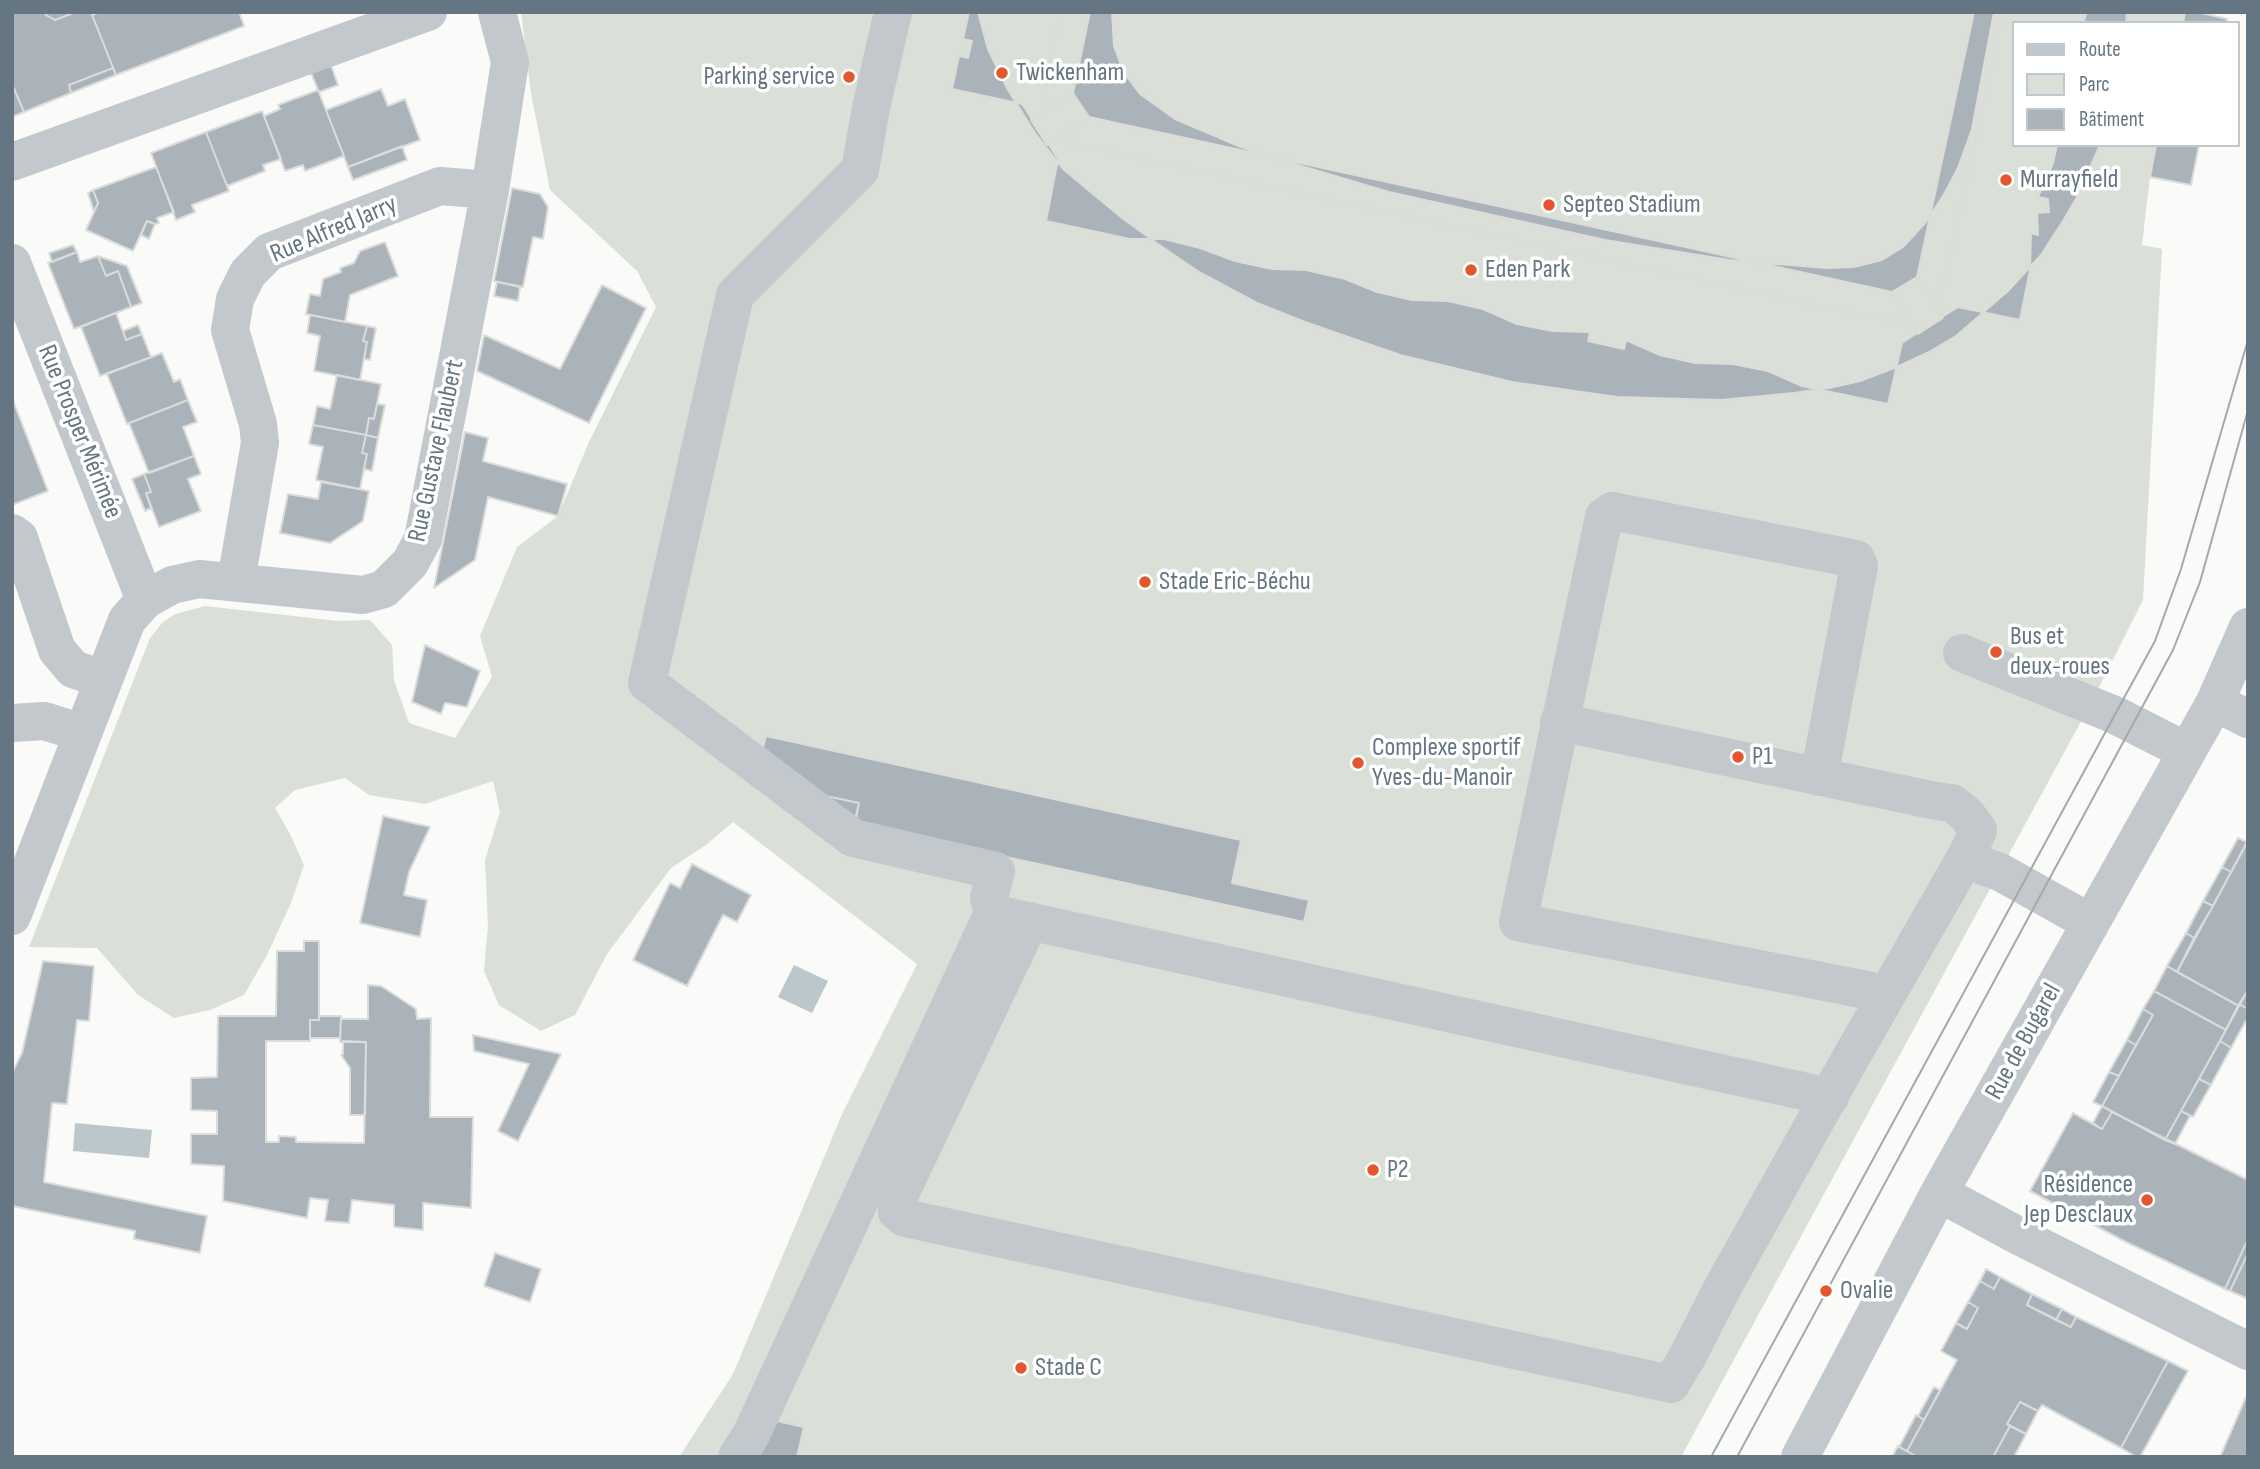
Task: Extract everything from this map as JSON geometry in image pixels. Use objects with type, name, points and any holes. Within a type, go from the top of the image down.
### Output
[{"type":"street","points":[[12,162],[428,12]]},
{"type":"street","name":"Rue Gustave Flaubert","points":[[12,916],[102,679],[127,620],[145,600],[172,585],[199,579],[363,595],[384,589],[410,563],[422,540],[489,190],[510,62],[497,12]]},
{"type":"street","points":[[893,12],[860,170],[735,295],[647,684],[853,838],[996,872],[989,898],[993,914],[946,1057]]},
{"type":"street","name":"Rue Alfred Jarry","points":[[236,581],[260,443],[258,424],[230,330],[235,299],[248,272],[269,252],[440,187],[489,190]]},
{"type":"street","name":"Rue Prosper Mérimée","points":[[12,264],[145,600]]},
{"type":"street","points":[[1819,777],[1859,566],[1856,559],[1612,511],[1604,517],[1518,922],[1887,994]]},
{"type":"street","points":[[12,534],[19,538],[57,650],[73,668],[102,679]]},
{"type":"street","name":"Rue de Bugarel","points":[[1800,1457],[1939,1193],[2186,751],[2231,711],[2248,627]]},
{"type":"street","points":[[1962,653],[2115,715],[2186,751]]},
{"type":"street","points":[[12,723],[44,721],[83,733]]},
{"type":"street","points":[[881,1196],[897,1212],[910,1219],[1671,1384],[1968,853],[1978,830],[1967,815],[1952,803],[1559,722]]},
{"type":"street","points":[[1968,853],[1983,866],[2000,872],[2091,923]]},
{"type":"street","points":[[993,914],[1830,1097]]},
{"type":"street","points":[[737,1457],[881,1196],[946,1057],[1030,921]]},
{"type":"street","points":[[1939,1193],[2248,1351]]},
{"type":"green space","name":"Complexe sportif Yves-du-Manoir","points":[[521,12],[2185,12],[2183,21],[2011,21],[2011,147],[2156,147],[2142,245],[2162,249],[2143,600],[2090,705],[1681,1457],[679,1457],[733,1374],[843,1112],[917,964],[733,822],[706,845],[671,868],[607,954],[575,1015],[541,1031],[499,1005],[484,971],[488,925],[485,860],[500,812],[493,781],[425,804],[369,795],[345,778],[295,790],[275,808],[304,865],[291,903],[267,955],[244,995],[210,1010],[174,1018],[138,995],[97,948],[29,947],[150,638],[162,623],[175,614],[205,606],[338,621],[370,620],[392,645],[394,680],[409,723],[455,738],[492,677],[480,636],[517,547],[558,516],[589,442],[656,307],[637,271],[550,190],[531,93]]},
{"type":"shaded area","points":[[794,965],[828,981],[812,1013],[778,997]]},
{"type":"shaded area","points":[[75,1123],[152,1130],[149,1158],[73,1151]]},
{"type":"building","points":[[12,12],[44,12],[55,20],[76,12],[91,12],[113,68],[69,85],[71,93],[24,112],[12,84]]},
{"type":"building","points":[[44,12],[76,12],[55,20]]},
{"type":"building","points":[[99,12],[239,12],[244,26],[116,75],[92,15]]},
{"type":"building","name":"Twickenham","points":[[969,12],[1061,12],[1042,100],[1047,110],[1032,119],[1022,104],[952,89],[959,56],[968,58],[972,41],[963,39]]},
{"type":"building","points":[[978,12],[1112,12],[1114,46],[1124,73],[1140,94],[1175,119],[1241,147],[1389,192],[1605,240],[1729,260],[1827,268],[1854,267],[1882,260],[1903,247],[1926,222],[1943,196],[1958,168],[1972,129],[1994,12],[2127,12],[2126,21],[2011,21],[2011,147],[2099,147],[2063,221],[2041,255],[2008,291],[1956,336],[1897,367],[1860,381],[1829,388],[1721,400],[1617,397],[1512,382],[1400,355],[1257,303],[1199,272],[1158,244],[1063,169],[1035,133],[1008,90],[988,49]]},
{"type":"building","points":[[1061,12],[1090,12],[1073,93],[1047,110],[1042,100]]},
{"type":"building","points":[[1974,12],[2003,12],[1941,297],[1933,302],[1917,277]]},
{"type":"building","name":"Murrayfield","points":[[2003,12],[2087,12],[2084,21],[2011,21],[2011,147],[2057,147],[2053,163],[2038,197],[2048,199],[2049,212],[2037,213],[2038,235],[2031,233],[2030,270],[2020,320],[1958,307],[1942,317],[1933,302],[1941,297]]},
{"type":"building","points":[[2185,12],[2227,19],[2226,21],[2183,21]]},
{"type":"building","points":[[331,65],[338,85],[319,92],[311,73]]},
{"type":"building","points":[[113,68],[116,75],[71,93],[69,85]]},
{"type":"building","points":[[12,84],[24,112],[12,117]]},
{"type":"building","points":[[381,89],[388,106],[405,99],[420,140],[348,167],[326,110]]},
{"type":"building","points":[[318,90],[344,156],[305,171],[303,165],[285,171],[264,116],[280,109],[278,105]]},
{"type":"building","points":[[1073,93],[1089,117],[1047,145],[1031,120]]},
{"type":"building","points":[[262,111],[281,159],[263,165],[265,171],[227,186],[206,132]]},
{"type":"building","points":[[1089,117],[1892,292],[1908,318],[1898,323],[1069,143],[1063,134]]},
{"type":"building","points":[[206,132],[229,191],[192,205],[195,212],[176,220],[151,153]]},
{"type":"building","name":"Eden Park","points":[[1063,134],[1069,143],[1898,323],[1908,318],[1917,333],[1902,343],[1888,404],[1802,386],[1768,371],[1733,364],[1695,363],[1660,355],[1626,340],[1624,349],[1588,341],[1590,332],[1553,331],[1517,324],[1483,309],[1448,301],[1412,300],[1306,270],[1272,269],[1235,261],[1164,239],[1130,239],[1046,221],[1058,159],[1048,143]]},
{"type":"building","points":[[402,146],[407,160],[353,180],[348,167]]},
{"type":"building","points":[[2156,147],[2199,147],[2191,185],[2150,177]]},
{"type":"building","points":[[156,167],[174,212],[157,218],[159,223],[147,221],[133,251],[86,230],[98,203],[93,190]]},
{"type":"building","points":[[512,188],[540,194],[548,207],[543,239],[533,237],[523,287],[494,281]]},
{"type":"building","points":[[93,190],[98,203],[94,212],[88,193]]},
{"type":"building","points":[[147,221],[155,224],[149,239],[141,235]]},
{"type":"building","points":[[385,242],[398,276],[350,295],[345,322],[306,314],[310,294],[320,296],[323,279],[354,263],[360,251]]},
{"type":"building","points":[[73,245],[77,252],[52,262],[49,253]]},
{"type":"building","points":[[77,252],[80,262],[98,256],[106,276],[118,271],[131,307],[74,329],[48,263]]},
{"type":"building","points":[[98,256],[127,266],[142,303],[131,307],[118,271],[106,276]]},
{"type":"building","points":[[1917,277],[1943,318],[1918,334],[1892,292]]},
{"type":"building","points":[[497,282],[520,287],[518,301],[494,296]]},
{"type":"building","points":[[602,285],[646,308],[589,423],[477,371],[484,335],[560,369]]},
{"type":"building","points":[[116,313],[126,340],[142,334],[151,357],[100,376],[81,327]]},
{"type":"building","points":[[310,315],[367,326],[360,380],[314,371],[320,336],[307,333]]},
{"type":"building","points":[[138,325],[142,334],[126,340],[123,331]]},
{"type":"building","points":[[367,326],[376,328],[370,360],[364,359],[367,342],[363,341]]},
{"type":"building","points":[[162,353],[174,382],[180,379],[188,400],[127,424],[107,374]]},
{"type":"building","points":[[337,375],[381,384],[374,419],[369,418],[366,435],[313,425],[317,406],[330,409]]},
{"type":"building","points":[[12,398],[48,491],[12,505]]},
{"type":"building","points":[[188,400],[197,422],[183,427],[194,456],[149,473],[129,423]]},
{"type":"building","points":[[377,404],[385,405],[378,438],[366,435],[369,418],[374,419]]},
{"type":"building","points":[[313,425],[366,435],[362,453],[367,454],[360,489],[316,480],[323,447],[309,444]]},
{"type":"building","points":[[465,432],[488,438],[483,461],[567,484],[558,516],[488,497],[475,560],[434,588]]},
{"type":"building","points":[[366,435],[378,438],[372,471],[364,469],[367,454],[362,453]]},
{"type":"building","points":[[194,456],[201,474],[188,479],[201,511],[159,527],[146,493],[151,492],[144,474]]},
{"type":"building","points":[[144,474],[151,492],[146,493],[151,508],[145,511],[132,479]]},
{"type":"building","points":[[321,482],[369,491],[363,521],[330,543],[280,533],[288,494],[318,499]]},
{"type":"building","points":[[425,645],[480,671],[467,707],[445,703],[441,714],[412,702]]},
{"type":"building","points":[[766,736],[1241,840],[1232,883],[1309,900],[1304,922],[855,824],[859,803],[821,795],[762,751]]},
{"type":"building","points":[[821,795],[859,803],[855,820]]},
{"type":"building","points":[[383,816],[430,827],[409,872],[404,895],[427,900],[420,937],[360,923]]},
{"type":"building","points":[[2238,838],[2247,842],[2231,872],[2222,867]]},
{"type":"building","points":[[2248,841],[2248,990],[2239,1006],[2177,972]]},
{"type":"building","points":[[692,864],[751,895],[737,922],[723,915],[687,986],[633,960],[670,883],[680,888]]},
{"type":"building","points":[[2222,867],[2231,872],[2213,906],[2203,901]]},
{"type":"building","points":[[2203,901],[2213,906],[2194,938],[2186,933]]},
{"type":"building","points":[[2186,933],[2194,938],[2177,972],[2167,966]]},
{"type":"building","points":[[304,941],[319,941],[319,1020],[310,1020],[310,1041],[266,1041],[266,1142],[279,1142],[279,1136],[296,1137],[296,1142],[364,1143],[366,1042],[340,1042],[341,1019],[368,1019],[368,985],[381,986],[416,1009],[417,1019],[431,1018],[430,1117],[473,1117],[471,1208],[423,1203],[423,1230],[394,1227],[394,1205],[352,1200],[349,1223],[325,1221],[328,1200],[310,1198],[307,1218],[223,1201],[224,1166],[191,1164],[191,1134],[217,1134],[217,1111],[191,1110],[191,1078],[217,1077],[218,1016],[276,1016],[277,951],[304,951]]},
{"type":"building","points":[[43,961],[94,966],[89,1021],[77,1020],[67,1104],[52,1103],[44,1182],[207,1216],[200,1253],[134,1239],[135,1231],[12,1206],[12,1073],[22,1053]]},
{"type":"building","points":[[2167,966],[2239,1006],[2226,1030],[2154,991]]},
{"type":"building","points":[[2248,990],[2248,1009],[2239,1004]]},
{"type":"building","points":[[2154,991],[2226,1030],[2165,1140],[2102,1106],[2153,1015],[2143,1009]]},
{"type":"building","points":[[2239,1004],[2248,1009],[2248,1017],[2231,1048],[2220,1041]]},
{"type":"building","points":[[2143,1009],[2153,1015],[2136,1045],[2127,1040]]},
{"type":"building","points":[[319,1016],[341,1016],[340,1038],[310,1038],[310,1020],[319,1020]]},
{"type":"building","points":[[473,1035],[561,1054],[518,1141],[498,1131],[529,1064],[474,1051]]},
{"type":"building","points":[[2127,1040],[2136,1045],[2119,1076],[2109,1072]]},
{"type":"building","points":[[343,1041],[366,1042],[365,1115],[350,1115],[350,1068],[341,1055]]},
{"type":"building","points":[[2220,1041],[2231,1048],[2211,1085],[2199,1079]]},
{"type":"building","points":[[2109,1072],[2119,1076],[2102,1106],[2093,1102]]},
{"type":"building","points":[[2199,1079],[2211,1085],[2193,1117],[2181,1111]]},
{"type":"building","points":[[2102,1106],[2112,1112],[2102,1129],[2093,1123]]},
{"type":"building","points":[[2181,1111],[2190,1116],[2175,1144],[2165,1140]]},
{"type":"building","name":"Résidence Jep Desclaux","points":[[2112,1112],[2248,1180],[2248,1239],[2225,1289],[2126,1242],[2030,1191],[2073,1113],[2102,1129]]},
{"type":"building","points":[[2248,1239],[2248,1253],[2230,1291],[2225,1289]]},
{"type":"building","points":[[495,1253],[541,1269],[530,1302],[484,1286]]},
{"type":"building","points":[[2248,1253],[2248,1299],[2230,1291]]},
{"type":"building","points":[[1986,1269],[2000,1277],[1994,1289],[1980,1281]]},
{"type":"building","points":[[2000,1277],[2032,1294],[2027,1305],[2071,1327],[2076,1317],[2168,1361],[2121,1448],[2042,1405],[2038,1411],[2020,1402],[1993,1457],[1917,1457],[1907,1451],[1957,1360],[1941,1351],[1956,1323],[1967,1329],[1978,1308],[1968,1302],[1980,1281],[1994,1289]]},
{"type":"building","points":[[2032,1294],[2062,1309],[2056,1320],[2027,1305]]},
{"type":"building","points":[[1968,1302],[1978,1308],[1967,1329],[1956,1323]]},
{"type":"building","points":[[2062,1309],[2076,1317],[2071,1327],[2056,1320]]},
{"type":"building","points":[[2168,1361],[2188,1371],[2140,1457],[2137,1457],[2121,1448]]},
{"type":"building","points":[[1934,1387],[1940,1390],[1924,1420],[1918,1416]]},
{"type":"building","points":[[2246,1397],[2248,1457],[2220,1457]]},
{"type":"building","points":[[2020,1402],[2038,1411],[2026,1434],[2007,1424]]},
{"type":"building","points":[[1916,1415],[1924,1420],[1907,1451],[1899,1447]]},
{"type":"building","points":[[773,1420],[804,1427],[797,1457],[754,1457]]},
{"type":"building","points":[[2010,1426],[2026,1434],[2014,1457],[1993,1457]]},
{"type":"building","points":[[1898,1446],[1907,1451],[1917,1457],[1892,1457]]},
{"type":"tram line","points":[[1711,1457],[2155,641],[2181,569],[2248,340]]},
{"type":"tram line","points":[[1737,1457],[2173,650],[2200,582],[2248,410]]},
{"type":"place","name":"Twickenham","points":[[1002,73]]},
{"type":"place","name":"Parking service","points":[[849,77]]},
{"type":"place","name":"Murrayfield","points":[[2006,180]]},
{"type":"place","name":"Septeo Stadium","points":[[1549,205]]},
{"type":"place","name":"Eden Park","points":[[1471,270]]},
{"type":"place","name":"Stade Eric-Béchu","points":[[1145,582]]},
{"type":"place","name":"Bus et deux-roues","points":[[1996,652]]},
{"type":"place","name":"P1","points":[[1738,757]]},
{"type":"place","name":"Complexe sportif Yves-du-Manoir","points":[[1358,763]]},
{"type":"place","name":"P2","points":[[1373,1170]]},
{"type":"place","name":"Résidence Jep Desclaux","points":[[2147,1200]]},
{"type":"place","name":"Ovalie","points":[[1826,1291]]},
{"type":"place","name":"Stade C","points":[[1021,1368]]}]
